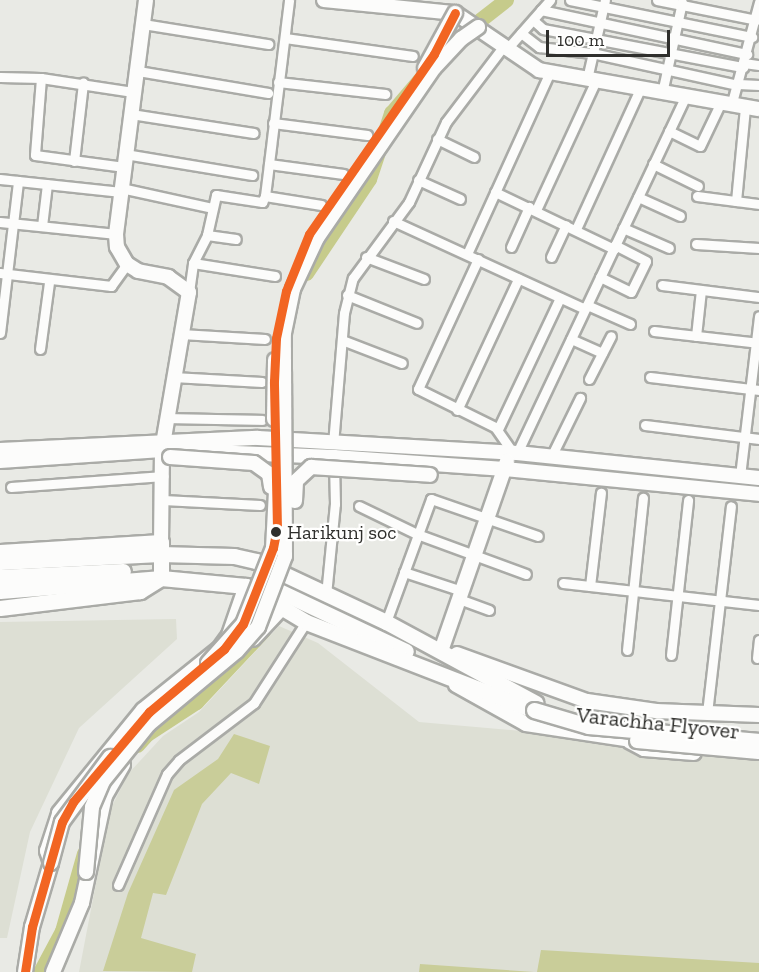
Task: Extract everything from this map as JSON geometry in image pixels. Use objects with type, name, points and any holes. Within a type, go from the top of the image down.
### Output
[{"type":"main road","points":[[0,552],[249,567],[409,644],[432,645]]},
{"type":"main road","name":"Varachha Flyover","points":[[161,561],[234,556],[256,561],[432,645],[535,707],[587,718],[759,733]]},
{"type":"main road","points":[[0,576],[161,561]]},
{"type":"main road","points":[[0,591],[161,561]]},
{"type":"main road","points":[[0,608],[140,591],[161,561]]},
{"type":"main road","points":[[0,562],[161,561],[253,578],[404,650],[410,662]]},
{"type":"main road","points":[[0,570],[161,561],[246,586]]},
{"type":"main road","name":"Varachha Flyover","points":[[246,586],[306,622],[439,674],[588,726],[759,741]]},
{"type":"street","points":[[146,0],[124,160],[116,234],[117,247],[127,264],[138,271],[168,277],[189,292]]},
{"type":"street","points":[[161,561],[165,457],[173,377],[193,263],[207,235],[216,195],[262,202],[265,196],[290,0]]},
{"type":"street","points":[[324,0],[454,13],[478,27],[530,67],[739,107]]},
{"type":"street","points":[[321,593],[335,504],[333,451],[347,295],[366,257],[409,202],[446,122],[504,49],[550,0]]},
{"type":"street","points":[[570,0],[604,3],[752,37]]},
{"type":"street","points":[[657,0],[682,3],[756,20]]},
{"type":"street","points":[[736,201],[738,84],[752,37],[759,2],[748,0]]},
{"type":"street","points":[[511,247],[532,208],[592,79],[592,53],[604,3]]},
{"type":"street","points":[[662,93],[682,3]]},
{"type":"street","points":[[542,10],[673,39],[746,58],[759,65]]},
{"type":"street","points":[[25,972],[32,927],[62,822],[93,778],[149,712],[224,649],[243,624],[273,548],[277,476],[274,381],[276,338],[286,291],[309,234],[434,54],[454,13]]},
{"type":"street","points":[[533,20],[543,29],[670,54],[746,58],[759,50]]},
{"type":"street","points":[[143,24],[268,44]]},
{"type":"street","points":[[285,556],[284,333],[293,289],[317,238],[434,68],[461,39],[478,27]]},
{"type":"street","points":[[521,33],[539,47],[592,53],[738,84],[759,85]]},
{"type":"street","points":[[285,38],[413,56]]},
{"type":"street","points":[[138,71],[268,93]]},
{"type":"street","points":[[467,254],[550,72]]},
{"type":"street","points":[[0,77],[41,78],[133,92]]},
{"type":"street","points":[[41,78],[34,153],[38,157],[74,161],[124,160],[252,175]]},
{"type":"street","points":[[278,82],[384,94]]},
{"type":"street","points":[[74,161],[83,83]]},
{"type":"street","points":[[576,229],[640,89]]},
{"type":"street","points":[[439,674],[526,724],[754,755],[754,715],[707,713],[587,701],[432,645],[461,595],[505,469],[571,339],[685,98]]},
{"type":"street","points":[[669,131],[700,146],[739,107]]},
{"type":"street","points":[[131,114],[254,133]]},
{"type":"street","points":[[273,123],[368,135]]},
{"type":"street","points":[[437,139],[474,157]]},
{"type":"street","points":[[269,164],[344,174]]},
{"type":"street","points":[[653,164],[698,191],[736,201],[759,204]]},
{"type":"street","points":[[0,179],[121,190],[212,208]]},
{"type":"street","points":[[418,180],[460,199]]},
{"type":"street","points":[[0,333],[2,273],[13,223],[18,181]]},
{"type":"street","points":[[42,226],[47,184]]},
{"type":"street","points":[[495,192],[646,261],[631,292],[600,277]]},
{"type":"street","points":[[265,196],[321,205]]},
{"type":"street","points":[[638,197],[680,216]]},
{"type":"street","points":[[393,221],[560,298],[630,324]]},
{"type":"street","points":[[0,222],[116,234]]},
{"type":"street","points":[[551,257],[566,225]]},
{"type":"street","points":[[623,228],[669,248]]},
{"type":"street","points":[[207,235],[236,239]]},
{"type":"street","points":[[696,243],[759,248]]},
{"type":"street","points":[[366,257],[424,279]]},
{"type":"street","points":[[478,259],[418,388],[498,429],[513,453]]},
{"type":"street","points":[[193,263],[275,276]]},
{"type":"street","points":[[2,273],[49,282],[111,286],[127,264]]},
{"type":"street","points":[[457,410],[518,279]]},
{"type":"street","points":[[40,349],[49,282]]},
{"type":"street","points":[[662,285],[759,297]]},
{"type":"street","points":[[696,336],[701,290]]},
{"type":"street","points":[[347,295],[417,323]]},
{"type":"street","points":[[498,429],[560,298]]},
{"type":"street","points":[[740,476],[755,390],[759,316]]},
{"type":"street","points":[[654,331],[758,343]]},
{"type":"street","points":[[182,334],[265,339]]},
{"type":"street","points":[[589,379],[611,336]]},
{"type":"street","points":[[571,339],[602,353]]},
{"type":"street","points":[[342,340],[402,363]]},
{"type":"street","points":[[173,377],[262,382]]},
{"type":"street","points":[[650,377],[755,390]]},
{"type":"street","points":[[551,457],[580,398]]},
{"type":"street","points":[[169,418],[262,420]]},
{"type":"street","points":[[645,425],[759,439]]},
{"type":"street","points":[[11,487],[258,438],[333,451],[452,465],[759,494]]},
{"type":"street","points":[[0,450],[165,457],[262,467],[269,474],[271,484],[269,543],[273,548]]},
{"type":"street","points":[[333,451],[513,453],[759,478]]},
{"type":"street","points":[[0,461],[165,457],[266,471]]},
{"type":"street","points":[[53,972],[82,903],[92,807],[103,781],[149,724],[237,651],[258,627],[285,556],[292,548],[296,481],[311,467],[430,475],[452,465]]},
{"type":"street","points":[[590,586],[601,493]]},
{"type":"street","points":[[627,650],[643,498]]},
{"type":"street","points":[[386,622],[430,499],[538,536]]},
{"type":"street","points":[[163,500],[260,505]]},
{"type":"street","points":[[671,655],[688,500]]},
{"type":"street","points":[[359,506],[417,534],[526,574]]},
{"type":"street","points":[[707,713],[732,506]]},
{"type":"street","points":[[404,572],[461,595],[489,610]]},
{"type":"street","points":[[563,583],[759,605]]},
{"type":"street","points":[[51,863],[47,851],[50,839],[68,799],[143,710],[219,649],[238,612],[246,586]]},
{"type":"street","points":[[86,872],[93,862],[105,796],[116,773],[155,726],[187,701],[270,623],[282,608]]},
{"type":"street","points":[[118,885],[167,774],[179,760],[254,703],[306,622]]},
{"type":"street","points":[[757,658],[759,640]]},
{"type":"shaded area","points":[[176,619],[177,639],[79,728],[30,832],[7,938],[0,938],[0,622]]},
{"type":"shaded area","points":[[279,626],[318,643],[419,722],[759,752],[759,972],[79,972],[110,810],[128,774],[163,736],[199,712]]},
{"type":"green space","points":[[234,734],[270,746],[259,784],[231,773],[202,804],[166,895],[153,893],[141,938],[196,954],[192,972],[103,971],[128,893],[174,790],[218,759]]},
{"type":"green space","points":[[541,950],[759,963],[759,972],[537,972]]},
{"type":"green space","points":[[420,964],[534,972],[419,972]]},
{"type":"waterway","points":[[480,20],[506,0]]},
{"type":"waterway","points":[[306,273],[369,179],[391,113],[432,65]]},
{"type":"waterway","points":[[137,745],[147,734],[196,702],[263,631]]},
{"type":"waterway","points":[[40,972],[62,931],[84,853]]},
{"type":"transit line","points":[[25,972],[32,927],[62,822],[73,802],[149,712],[224,649],[243,624],[273,548],[277,528],[274,381],[276,338],[286,291],[309,234],[434,54],[455,13]]},
{"type":"place","name":"Harikunj soc","points":[[276,532]]}]
